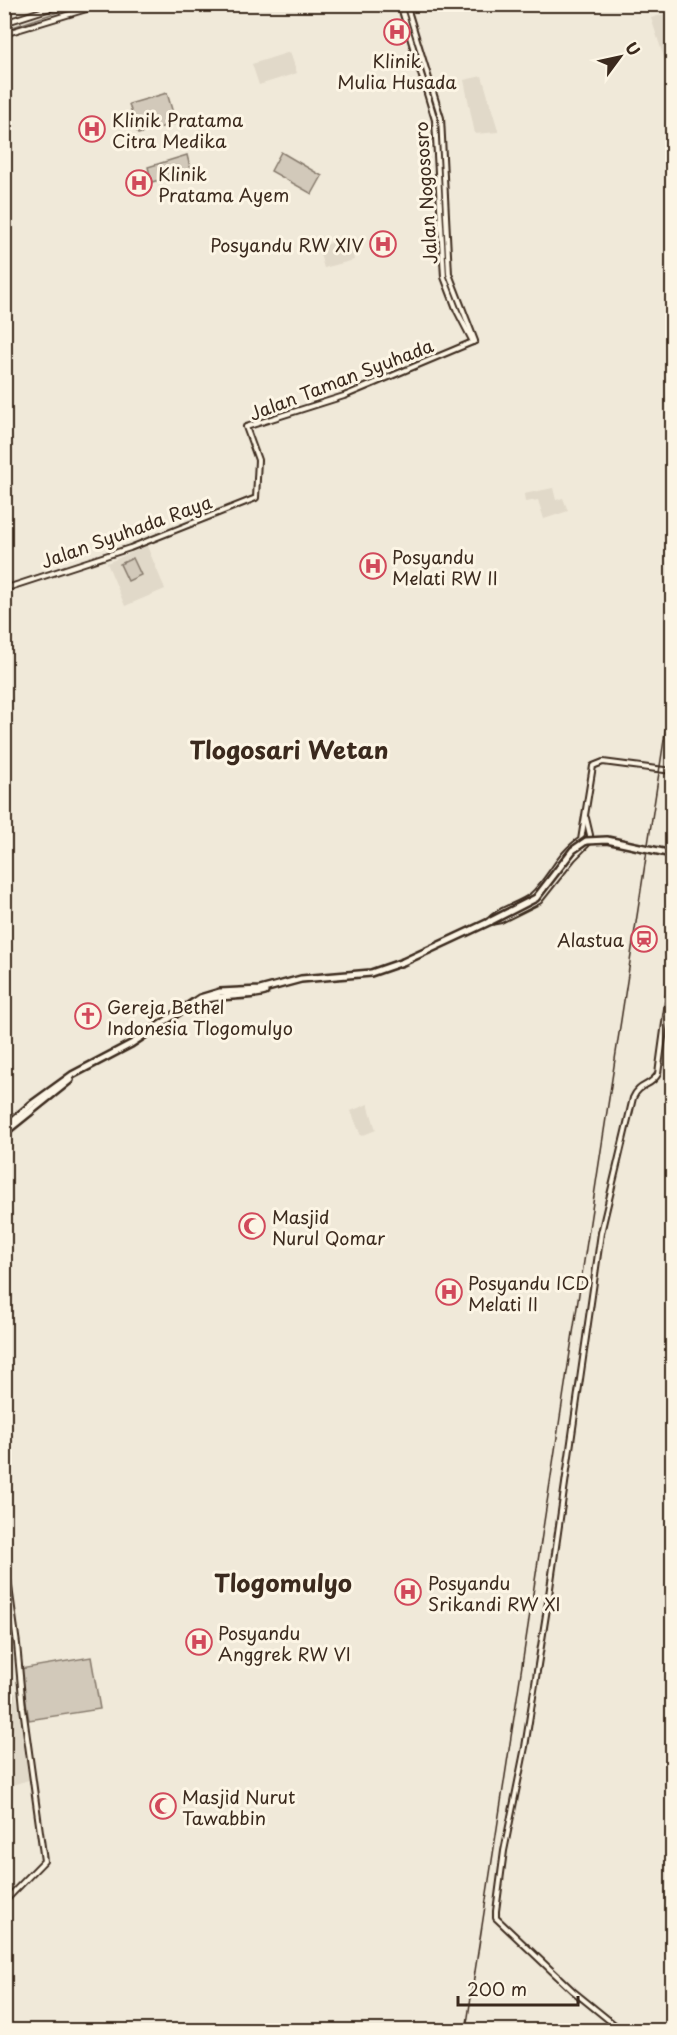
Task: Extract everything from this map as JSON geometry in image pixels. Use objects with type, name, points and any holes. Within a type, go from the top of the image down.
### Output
[{"type":"main road","points":[[4,1133],[49,1093],[146,1039],[202,1001],[220,995],[260,994],[307,980],[360,975],[390,967],[536,898],[573,849],[586,841],[607,840],[672,854]]},
{"type":"main road","points":[[4,1128],[14,1123]]},
{"type":"street","points":[[4,23],[63,4]]},
{"type":"street","points":[[4,34],[103,4]]},
{"type":"street","name":"Jalan Nogososro","points":[[400,4],[435,120],[444,277],[474,341]]},
{"type":"street","name":"Jalan Nogososro","points":[[406,4],[441,118],[449,274],[460,310]]},
{"type":"street","name":"Jalan Taman Syuhada","points":[[256,498],[258,460],[246,427],[344,396],[474,341]]},
{"type":"street","name":"Jalan Syuhada Raya","points":[[4,589],[146,542],[256,498]]},
{"type":"street","points":[[581,840],[592,768],[597,764],[603,762],[672,771]]},
{"type":"street","points":[[489,922],[501,920],[535,904],[588,843],[590,835],[585,816]]},
{"type":"street","points":[[489,922],[495,914],[532,896],[569,847],[590,835]]},
{"type":"street","points":[[621,2031],[524,1946],[496,1918],[496,1911],[504,1851],[525,1747],[550,1591],[602,1233],[633,1098],[638,1089],[652,1082],[658,1074],[672,972]]},
{"type":"street","points":[[4,1551],[44,1861],[4,1902]]},
{"type":"shaded area","points":[[664,14],[672,41],[672,68],[668,70],[651,18]]},
{"type":"shaded area","points":[[290,52],[297,73],[259,85],[252,64]]},
{"type":"shaded area","points":[[482,76],[498,132],[475,134],[464,80]]},
{"type":"shaded area","points":[[167,93],[176,123],[138,134],[129,104]]},
{"type":"shaded area","points":[[281,152],[322,176],[312,194],[271,171]]},
{"type":"shaded area","points":[[187,155],[191,171],[152,182],[148,167]]},
{"type":"shaded area","points":[[349,238],[354,260],[324,268],[318,247]]},
{"type":"shaded area","points":[[553,488],[556,500],[563,498],[568,511],[544,519],[538,500],[525,502],[524,494]]},
{"type":"shaded area","points":[[147,546],[165,589],[125,606],[107,563]]},
{"type":"shaded area","points":[[133,558],[141,575],[128,581],[120,564]]},
{"type":"shaded area","points":[[368,1104],[376,1130],[361,1136],[351,1111]]},
{"type":"shaded area","points":[[91,1657],[100,1709],[29,1720],[20,1669]]},
{"type":"shaded area","points":[[16,1693],[29,1780],[5,1787],[5,1696]]},
{"type":"waterway","points":[[4,30],[81,4]]},
{"type":"railway","points":[[466,2030],[672,688]]},
{"type":"place","name":"Klinik Mulia Husada","points":[[397,32]]},
{"type":"place","name":"Klinik Pratama Citra Medika","points":[[92,129]]},
{"type":"place","name":"Klinik Pratama Ayem","points":[[139,183]]},
{"type":"place","name":"Posyandu RW XIV","points":[[383,244]]},
{"type":"place","name":"Posyandu Melati RW II","points":[[373,566]]},
{"type":"place","name":"Alastua","points":[[644,939]]},
{"type":"place","name":"Gereja Bethel Indonesia Tlogomulyo","points":[[88,1016]]},
{"type":"place","name":"Masjid Nurul Qomar","points":[[252,1226]]},
{"type":"place","name":"Posyandu ICD Melati II","points":[[449,1292]]},
{"type":"place","name":"Posyandu Srikandi RW XI","points":[[408,1592]]},
{"type":"place","name":"Posyandu Anggrek RW VI","points":[[199,1642]]},
{"type":"place","name":"Masjid Nurut Tawabbin","points":[[163,1806]]},
{"type":"district","name":"Tlogosari Wetan","points":[[289,749]]},
{"type":"district","name":"Tlogomulyo","points":[[283,1582]]}]
